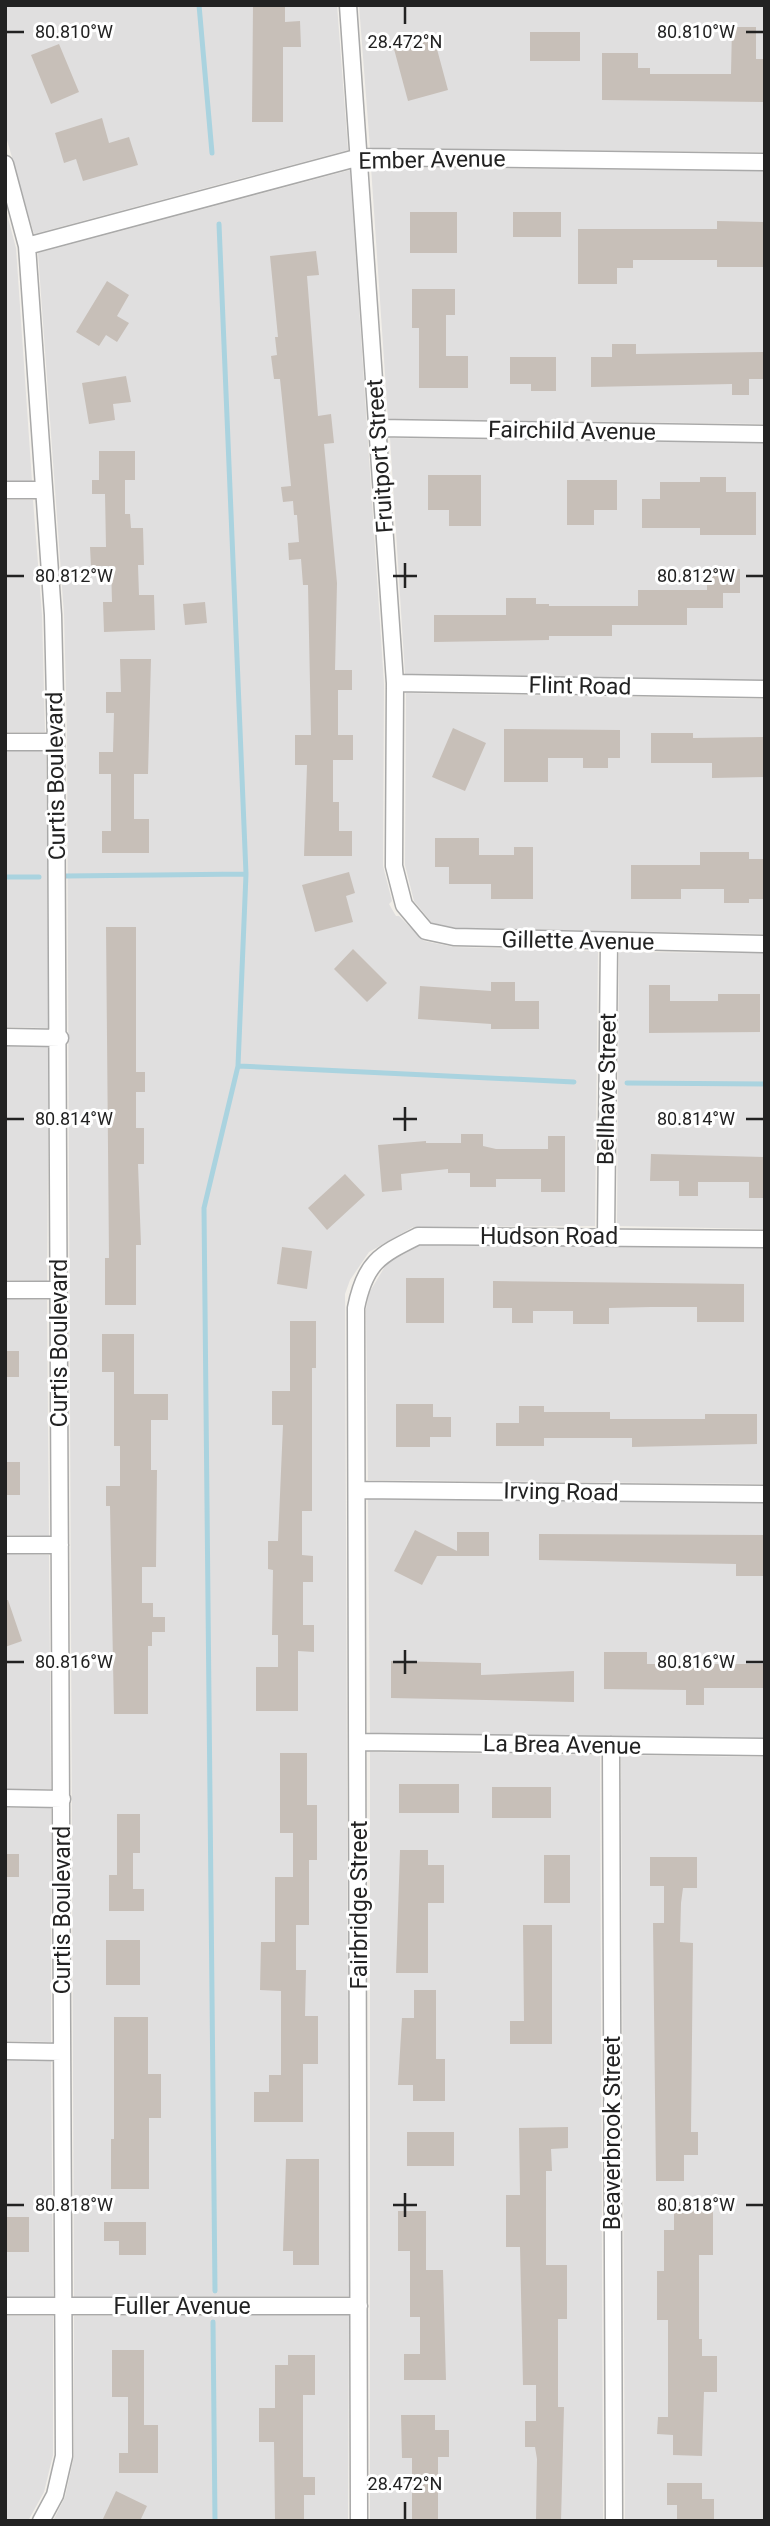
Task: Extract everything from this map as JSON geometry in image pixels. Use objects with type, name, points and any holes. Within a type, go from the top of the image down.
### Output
[{"type":"street","name":"Fruitport Street","points":[[348,5],[395,683],[394,866],[404,905]]},
{"type":"street","name":"Ember Avenue","points":[[26,246],[360,157],[765,162]]},
{"type":"street","name":"Curtis Boulevard","points":[[5,164],[26,246],[53,615],[56,742],[60,1038],[58,1290],[64,2456],[55,2495],[41,2521]]},
{"type":"street","name":"Fairchild Avenue","points":[[379,428],[765,434]]},
{"type":"street","points":[[5,490],[43,490]]},
{"type":"street","name":"Flint Road","points":[[395,683],[765,689]]},
{"type":"street","points":[[5,741],[56,742]]},
{"type":"street","name":"Gillette Avenue","points":[[404,905],[426,931],[454,937],[765,944]]},
{"type":"street","name":"Bellhave Street","points":[[606,1236],[609,942]]},
{"type":"street","points":[[5,1037],[60,1038]]},
{"type":"street","name":"Hudson Road","points":[[359,1290],[379,1256],[418,1236],[765,1239]]},
{"type":"street","points":[[5,1290],[58,1290]]},
{"type":"street","name":"Fairbridge Street","points":[[359,1290],[356,1308],[359,2521]]},
{"type":"street","name":"Irving Road","points":[[357,1490],[765,1494]]},
{"type":"street","points":[[5,1545],[60,1545]]},
{"type":"street","name":"La Brea Avenue","points":[[359,1742],[765,1747]]},
{"type":"street","name":"Beaverbrook Street","points":[[611,1745],[614,2521]]},
{"type":"street","points":[[5,1798],[62,1799]]},
{"type":"street","points":[[5,2051],[62,2052]]},
{"type":"street","name":"Fuller Avenue","points":[[5,2306],[359,2306]]},
{"type":"shaded area","points":[[5,5],[337,5],[348,150],[34,234],[5,133]]},
{"type":"shaded area","points":[[359,5],[765,5],[765,152],[370,148]]},
{"type":"shaded area","points":[[371,167],[765,171],[765,424],[388,419]]},
{"type":"shaded area","points":[[350,170],[384,684],[383,866],[392,901],[389,904],[396,916],[424,941],[454,947],[598,951],[595,1226],[413,1227],[369,1252],[350,1280],[345,1294],[349,2296],[74,2297],[67,732],[64,614],[38,253]]},
{"type":"shaded area","points":[[5,207],[16,248],[32,481],[5,481]]},
{"type":"shaded area","points":[[390,438],[765,443],[765,680],[405,674]]},
{"type":"shaded area","points":[[5,500],[33,500],[42,615],[45,732],[5,732]]},
{"type":"shaded area","points":[[406,693],[765,699],[765,934],[456,928],[432,923],[414,901],[405,865]]},
{"type":"shaded area","points":[[5,751],[46,751],[49,1028],[5,1027]]},
{"type":"shaded area","points":[[619,952],[765,953],[765,1229],[617,1226]]},
{"type":"shaded area","points":[[5,1046],[49,1047],[47,1281],[5,1280]]},
{"type":"shaded area","points":[[421,1245],[765,1248],[765,1484],[368,1480],[366,1309],[369,1293],[387,1263]]},
{"type":"shaded area","points":[[5,1299],[47,1300],[49,1536],[5,1535]]},
{"type":"shaded area","points":[[368,1499],[765,1503],[765,1738],[370,1733]]},
{"type":"shaded area","points":[[5,1554],[49,1555],[51,1789],[5,1789]]},
{"type":"shaded area","points":[[370,1752],[600,1755],[603,2521],[370,2521]]},
{"type":"shaded area","points":[[621,1755],[765,1757],[765,2521],[625,2521]]},
{"type":"shaded area","points":[[5,1808],[51,1808],[51,2042],[5,2041]]},
{"type":"shaded area","points":[[5,2060],[51,2061],[53,2297],[5,2297]]},
{"type":"shaded area","points":[[349,2315],[348,2521],[53,2521],[65,2497],[74,2456],[74,2316]]},
{"type":"shaded area","points":[[5,2316],[53,2316],[53,2455],[44,2492],[28,2521],[5,2521]]},
{"type":"building","points":[[253,5],[285,5],[285,22],[300,21],[301,47],[283,47],[283,122],[252,122]]},
{"type":"building","points":[[732,27],[756,27],[756,59],[765,59],[765,102],[602,100],[602,53],[638,53],[638,68],[650,68],[650,74],[731,74]]},
{"type":"building","points":[[530,32],[580,32],[580,61],[530,61]]},
{"type":"building","points":[[434,38],[448,90],[408,101],[394,49]]},
{"type":"building","points":[[59,44],[79,92],[51,104],[31,55]]},
{"type":"building","points":[[102,118],[109,143],[129,137],[138,165],[83,181],[76,159],[64,163],[55,133]]},
{"type":"building","points":[[410,212],[457,212],[457,253],[410,253]]},
{"type":"building","points":[[513,212],[561,212],[561,237],[513,237]]},
{"type":"building","points":[[717,221],[765,222],[765,267],[717,267],[717,260],[633,260],[633,268],[617,268],[617,284],[578,284],[578,229],[717,229]]},
{"type":"building","points":[[316,251],[319,275],[307,276],[318,416],[331,414],[334,443],[324,444],[337,583],[335,670],[352,670],[352,690],[338,690],[338,735],[353,735],[353,760],[333,760],[333,802],[339,802],[339,831],[352,831],[352,856],[304,856],[307,765],[295,765],[295,735],[311,735],[308,585],[303,585],[301,559],[289,560],[288,543],[299,542],[293,501],[283,502],[281,487],[291,486],[280,379],[274,379],[271,356],[277,355],[275,337],[278,337],[270,256]]},
{"type":"building","points":[[107,281],[129,295],[117,316],[129,323],[117,342],[106,335],[99,346],[76,332]]},
{"type":"building","points":[[412,289],[455,289],[455,315],[446,315],[446,356],[468,356],[468,388],[419,388],[419,328],[412,328]]},
{"type":"building","points":[[612,344],[636,344],[636,354],[765,352],[765,379],[749,379],[749,395],[732,395],[732,384],[591,387],[591,357],[612,357]]},
{"type":"building","points":[[510,357],[556,357],[556,391],[531,391],[531,384],[510,384]]},
{"type":"building","points":[[126,376],[131,402],[113,404],[115,420],[89,424],[82,383]]},
{"type":"building","points":[[99,451],[135,451],[135,480],[125,480],[125,514],[130,514],[131,528],[143,528],[144,565],[138,565],[139,595],[154,595],[155,630],[104,632],[103,602],[112,602],[111,566],[91,566],[90,547],[106,547],[105,494],[92,494],[92,480],[99,480]]},
{"type":"building","points":[[428,475],[481,475],[481,526],[449,526],[449,510],[428,510]]},
{"type":"building","points":[[700,477],[726,477],[726,492],[756,492],[756,535],[700,535],[700,528],[642,528],[642,499],[660,499],[660,482],[700,482]]},
{"type":"building","points":[[567,480],[617,480],[617,510],[594,510],[594,525],[567,525]]},
{"type":"building","points":[[707,569],[740,569],[740,593],[723,593],[723,608],[687,608],[687,625],[612,625],[612,636],[549,636],[549,640],[434,642],[434,615],[506,615],[506,598],[536,598],[536,604],[549,606],[638,606],[638,590],[707,590]]},
{"type":"building","points":[[205,602],[207,623],[185,625],[183,604]]},
{"type":"building","points":[[120,659],[151,659],[148,774],[134,774],[134,819],[149,819],[149,853],[102,853],[102,831],[111,831],[111,774],[99,774],[99,752],[113,752],[114,713],[106,713],[106,692],[121,692]]},
{"type":"building","points":[[453,728],[486,743],[465,791],[432,777]]},
{"type":"building","points":[[504,729],[620,730],[620,758],[608,758],[608,768],[583,768],[583,758],[548,758],[548,782],[504,782]]},
{"type":"building","points":[[651,733],[693,733],[693,738],[764,737],[764,777],[712,778],[712,763],[651,763]]},
{"type":"building","points":[[435,838],[479,838],[479,855],[514,855],[514,847],[533,847],[533,899],[491,899],[491,884],[449,884],[449,867],[435,867]]},
{"type":"building","points":[[700,852],[749,852],[749,859],[765,859],[765,899],[749,899],[749,903],[724,903],[724,889],[681,889],[681,899],[631,899],[631,865],[700,865]]},
{"type":"building","points":[[349,872],[355,893],[346,896],[353,922],[315,932],[302,885]]},
{"type":"building","points":[[106,927],[136,927],[136,1072],[145,1072],[145,1092],[136,1092],[136,1128],[144,1128],[144,1164],[138,1164],[141,1245],[136,1245],[136,1305],[105,1305],[105,1258],[109,1258]]},
{"type":"building","points":[[353,949],[387,983],[367,1002],[334,969]]},
{"type":"building","points":[[491,982],[515,982],[515,1001],[539,1001],[539,1029],[491,1029],[491,1024],[418,1019],[420,986],[491,991]]},
{"type":"building","points":[[649,985],[670,985],[670,1001],[718,1001],[718,994],[760,994],[760,1032],[649,1033]]},
{"type":"building","points":[[461,1134],[483,1134],[483,1146],[496,1149],[548,1149],[548,1136],[565,1136],[565,1192],[541,1192],[541,1179],[496,1179],[496,1187],[470,1187],[470,1173],[448,1173],[448,1169],[401,1174],[402,1190],[382,1192],[378,1145],[426,1141],[461,1143]]},
{"type":"building","points":[[651,1154],[765,1157],[765,1198],[749,1198],[749,1182],[698,1182],[698,1196],[679,1196],[679,1181],[650,1181]]},
{"type":"building","points":[[345,1174],[365,1195],[327,1230],[308,1208]]},
{"type":"building","points":[[282,1247],[312,1251],[307,1289],[277,1284]]},
{"type":"building","points":[[406,1278],[444,1278],[444,1323],[406,1323]]},
{"type":"building","points":[[493,1281],[744,1284],[744,1322],[697,1322],[697,1307],[651,1307],[609,1308],[609,1324],[573,1324],[573,1311],[533,1311],[533,1323],[512,1323],[512,1308],[493,1308]]},
{"type":"building","points":[[290,1321],[316,1321],[316,1368],[312,1368],[312,1511],[302,1511],[302,1555],[313,1556],[313,1582],[303,1582],[303,1625],[314,1625],[314,1652],[298,1651],[298,1711],[256,1711],[256,1667],[278,1667],[278,1635],[272,1635],[273,1570],[268,1569],[268,1541],[278,1541],[283,1425],[272,1425],[272,1391],[290,1391]]},
{"type":"building","points":[[102,1334],[134,1334],[134,1394],[168,1394],[168,1420],[151,1420],[151,1470],[157,1470],[156,1567],[142,1567],[142,1603],[153,1603],[153,1617],[165,1617],[165,1632],[152,1632],[152,1646],[148,1646],[148,1714],[114,1714],[110,1506],[106,1506],[106,1486],[120,1486],[120,1446],[114,1446],[114,1372],[102,1372]]},
{"type":"building","points":[[5,1351],[19,1351],[19,1377],[5,1377]]},
{"type":"building","points":[[396,1404],[433,1404],[433,1417],[451,1417],[451,1437],[430,1437],[430,1447],[396,1447]]},
{"type":"building","points":[[519,1406],[544,1406],[544,1412],[610,1412],[610,1419],[705,1419],[705,1414],[757,1414],[757,1444],[632,1447],[632,1438],[544,1438],[544,1446],[496,1446],[496,1423],[519,1423]]},
{"type":"building","points":[[5,1462],[20,1462],[20,1495],[5,1495]]},
{"type":"building","points":[[415,1530],[457,1551],[457,1532],[489,1532],[489,1556],[437,1556],[422,1585],[394,1571]]},
{"type":"building","points":[[539,1534],[765,1535],[765,1576],[736,1576],[736,1564],[539,1560]]},
{"type":"building","points":[[5,1600],[8,1600],[22,1641],[5,1647]]},
{"type":"building","points":[[604,1652],[647,1652],[647,1664],[765,1664],[765,1688],[704,1688],[704,1705],[686,1705],[686,1690],[604,1689]]},
{"type":"building","points":[[391,1661],[481,1663],[481,1675],[574,1671],[574,1702],[391,1698]]},
{"type":"building","points":[[280,1753],[307,1753],[307,1805],[317,1805],[317,1860],[309,1860],[309,1925],[296,1925],[296,1970],[306,1970],[305,2016],[318,2016],[318,2064],[303,2064],[303,2122],[254,2122],[254,2092],[269,2092],[269,2075],[281,2075],[281,1991],[260,1990],[261,1942],[275,1942],[275,1877],[293,1877],[293,1833],[280,1833]]},
{"type":"building","points":[[399,1784],[459,1784],[459,1813],[399,1813]]},
{"type":"building","points":[[492,1787],[551,1787],[551,1818],[492,1818]]},
{"type":"building","points":[[117,1814],[140,1814],[140,1853],[133,1853],[133,1889],[144,1889],[144,1911],[109,1911],[109,1875],[117,1875]]},
{"type":"building","points":[[400,1850],[428,1850],[428,1865],[444,1865],[444,1903],[428,1903],[428,1973],[396,1973]]},
{"type":"building","points":[[5,1854],[19,1854],[19,1877],[5,1877]]},
{"type":"building","points":[[544,1855],[570,1855],[570,1903],[544,1903]]},
{"type":"building","points":[[650,1857],[697,1857],[697,1888],[683,1888],[681,1903],[680,1942],[693,1943],[691,2132],[698,2132],[698,2155],[684,2155],[684,2181],[656,2181],[653,1923],[664,1923],[664,1886],[650,1886]]},
{"type":"building","points":[[523,1925],[552,1925],[552,2044],[510,2044],[510,2021],[524,2021]]},
{"type":"building","points":[[106,1940],[140,1940],[140,1985],[106,1985]]},
{"type":"building","points":[[414,1990],[436,1990],[436,2059],[445,2059],[445,2101],[413,2101],[413,2085],[398,2085],[402,2018],[414,2018]]},
{"type":"building","points":[[114,2017],[148,2017],[148,2074],[161,2074],[161,2118],[149,2118],[149,2189],[111,2189],[111,2139],[114,2139]]},
{"type":"building","points":[[568,2127],[568,2148],[551,2149],[552,2171],[546,2171],[546,2265],[567,2265],[567,2319],[558,2319],[558,2407],[564,2407],[561,2521],[536,2521],[537,2459],[535,2447],[525,2447],[525,2421],[536,2421],[536,2385],[523,2385],[520,2247],[506,2247],[506,2195],[520,2195],[519,2128]]},
{"type":"building","points":[[407,2132],[454,2132],[454,2166],[407,2166]]},
{"type":"building","points":[[286,2159],[319,2159],[319,2265],[293,2265],[293,2251],[283,2251]]},
{"type":"building","points":[[674,2202],[713,2202],[713,2255],[699,2255],[699,2339],[702,2339],[702,2356],[717,2356],[717,2392],[704,2392],[702,2456],[673,2455],[673,2435],[657,2434],[658,2417],[668,2417],[668,2320],[657,2320],[657,2271],[664,2271],[664,2230],[674,2230]]},
{"type":"building","points":[[398,2211],[426,2211],[426,2270],[443,2270],[446,2380],[404,2380],[404,2354],[420,2354],[420,2317],[410,2317],[410,2251],[398,2251]]},
{"type":"building","points":[[5,2217],[29,2217],[29,2252],[5,2252]]},
{"type":"building","points":[[104,2222],[146,2222],[146,2255],[119,2255],[119,2241],[104,2241]]},
{"type":"building","points":[[112,2350],[144,2350],[144,2425],[158,2425],[158,2473],[119,2473],[119,2453],[128,2453],[128,2397],[112,2397]]},
{"type":"building","points":[[288,2355],[315,2355],[315,2395],[303,2395],[303,2477],[315,2477],[315,2495],[304,2495],[304,2519],[275,2519],[274,2442],[259,2442],[259,2408],[275,2408],[275,2365],[288,2365]]},
{"type":"building","points":[[401,2415],[435,2415],[435,2430],[449,2430],[449,2457],[438,2457],[438,2521],[412,2521],[412,2458],[402,2458]]},
{"type":"building","points":[[667,2483],[702,2483],[702,2499],[714,2499],[714,2521],[677,2521],[677,2505],[667,2505]]},
{"type":"building","points":[[116,2491],[147,2506],[140,2521],[102,2521]]},
{"type":"waterway","points":[[199,5],[212,153]]},
{"type":"waterway","points":[[215,2291],[204,1208],[238,1066],[246,874],[219,224]]},
{"type":"waterway","points":[[66,876],[246,874]]},
{"type":"waterway","points":[[5,877],[39,877]]},
{"type":"waterway","points":[[238,1066],[574,1082]]},
{"type":"waterway","points":[[627,1083],[765,1084]]},
{"type":"waterway","points":[[213,2322],[215,2521]]}]
